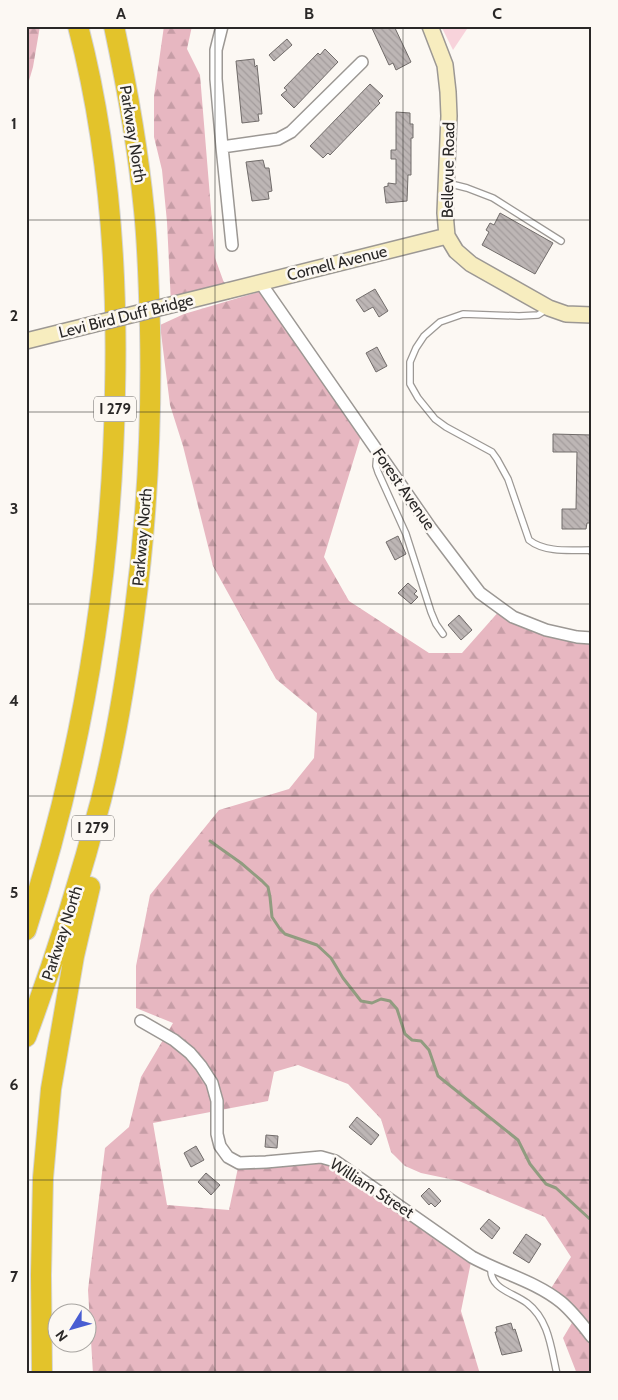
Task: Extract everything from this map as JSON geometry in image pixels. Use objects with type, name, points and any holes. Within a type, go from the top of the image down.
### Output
[{"type":"highway","name":"Parkway North","points":[[26,930],[55,832],[82,721],[99,614],[111,501],[116,358],[113,250],[97,119],[78,26]]},
{"type":"highway","name":"Parkway North","points":[[26,1037],[69,914],[101,798],[122,695],[145,520],[150,384],[150,294],[138,158],[131,108],[114,26]]},
{"type":"highway","points":[[42,1374],[41,1275],[43,1178],[51,1089],[74,956],[122,748],[129,698],[134,612]]},
{"type":"street","points":[[222,26],[216,50],[216,79],[232,245]]},
{"type":"street","name":"Bellevue Road","points":[[430,26],[445,65],[448,92],[445,213],[447,236],[456,251],[471,264],[549,308],[566,314],[592,315]]},
{"type":"street","points":[[222,147],[278,139],[291,132],[362,62]]},
{"type":"street","name":"Cornell Avenue","points":[[227,291],[447,236]]},
{"type":"street","name":"Forest Avenue","points":[[260,282],[430,527],[480,593],[513,617],[546,630],[577,637],[592,638]]},
{"type":"street","name":"Levi Bird Duff Bridge","points":[[26,341],[227,291]]},
{"type":"street","name":"William Street","points":[[141,1021],[174,1040],[190,1053],[201,1066],[212,1084],[217,1101],[217,1134],[220,1146],[228,1157],[239,1162],[266,1162],[321,1157],[335,1161],[472,1257],[548,1293],[576,1316],[592,1337]]},
{"type":"lane","points":[[447,183],[494,198],[561,241]]},
{"type":"lane","points":[[549,308],[538,315],[463,314],[440,322],[424,336],[416,348],[410,362],[410,384],[418,398],[435,419],[492,452],[508,479],[529,540],[535,544],[562,550],[591,550],[592,553]]},
{"type":"lane","points":[[377,449],[376,466],[378,472],[406,534],[431,612],[443,634]]},
{"type":"lane","points":[[491,1267],[490,1274],[494,1283],[527,1304],[541,1318],[548,1335],[557,1374]]},
{"type":"green space","points":[[26,26],[40,26],[33,67],[26,91]]},
{"type":"green space","points":[[164,26],[192,26],[187,49],[200,75],[215,258],[227,291],[171,304],[167,222],[162,170],[154,137],[154,96]]},
{"type":"green space","points":[[265,290],[363,429],[324,557],[349,601],[429,653],[462,653],[501,609],[513,617],[592,638],[592,1374],[577,1374],[563,1338],[576,1316],[548,1293],[571,1257],[545,1217],[459,1181],[421,1173],[405,1166],[391,1152],[381,1119],[348,1084],[298,1065],[274,1072],[268,1101],[153,1123],[167,1205],[229,1210],[239,1163],[321,1157],[472,1257],[461,1311],[480,1374],[93,1374],[92,1352],[98,1352],[98,1302],[89,1302],[88,1290],[105,1148],[129,1127],[141,1077],[173,1023],[136,1008],[136,966],[150,895],[219,810],[289,789],[314,758],[317,713],[276,679],[213,566],[183,446],[170,405],[160,325],[184,314]]},
{"type":"shaded area","points":[[441,26],[469,26],[453,50]]},
{"type":"building","points":[[371,26],[394,26],[411,62],[396,70],[393,63],[389,65]]},
{"type":"building","points":[[287,39],[292,45],[274,61],[269,55]]},
{"type":"building","points":[[325,49],[338,62],[294,108],[281,95],[287,90],[284,88],[318,53],[320,55]]},
{"type":"building","points":[[254,59],[255,67],[257,65],[262,114],[258,114],[259,121],[242,123],[236,61]]},
{"type":"building","points":[[370,84],[383,96],[378,101],[380,103],[330,155],[328,153],[323,158],[310,146]]},
{"type":"building","points":[[396,112],[410,113],[410,124],[413,124],[411,175],[408,175],[407,201],[386,203],[384,187],[388,186],[388,183],[396,184],[396,159],[391,159],[391,150],[396,150]]},
{"type":"building","points":[[263,160],[265,168],[269,168],[272,191],[268,192],[269,199],[252,201],[246,162]]},
{"type":"building","points":[[500,213],[553,243],[535,274],[482,245],[489,232],[486,230],[490,223],[494,225]]},
{"type":"building","points":[[375,289],[388,311],[379,317],[373,307],[364,312],[356,300]]},
{"type":"building","points":[[377,347],[387,366],[376,372],[366,353]]},
{"type":"building","points":[[553,434],[592,435],[592,523],[587,523],[586,529],[562,529],[562,509],[576,509],[577,452],[553,452]]},
{"type":"building","points":[[398,536],[406,554],[395,560],[386,542]]},
{"type":"building","points":[[408,583],[417,591],[414,594],[418,597],[411,604],[398,593]]},
{"type":"building","points":[[459,615],[472,630],[461,640],[448,625]]},
{"type":"building","points":[[357,1117],[379,1135],[371,1145],[349,1127]]},
{"type":"building","points":[[266,1135],[278,1136],[277,1148],[265,1147]]},
{"type":"building","points":[[196,1146],[204,1160],[191,1167],[184,1153]]},
{"type":"building","points":[[206,1173],[220,1185],[211,1195],[198,1182]]},
{"type":"building","points":[[429,1188],[441,1201],[435,1207],[431,1203],[429,1205],[421,1196]]},
{"type":"building","points":[[489,1219],[500,1228],[492,1239],[480,1229]]},
{"type":"building","points":[[526,1234],[541,1244],[529,1263],[513,1253]]},
{"type":"building","points":[[511,1323],[513,1330],[515,1329],[522,1351],[502,1355],[495,1332],[497,1332],[496,1327]]},
{"type":"waterway","points":[[210,841],[241,863],[268,887],[272,917],[285,934],[317,945],[331,958],[343,978],[361,1001],[372,1003],[381,999],[390,1001],[397,1009],[405,1034],[412,1040],[421,1041],[429,1050],[438,1076],[518,1140],[530,1164],[546,1184],[556,1188],[592,1221]]}]
